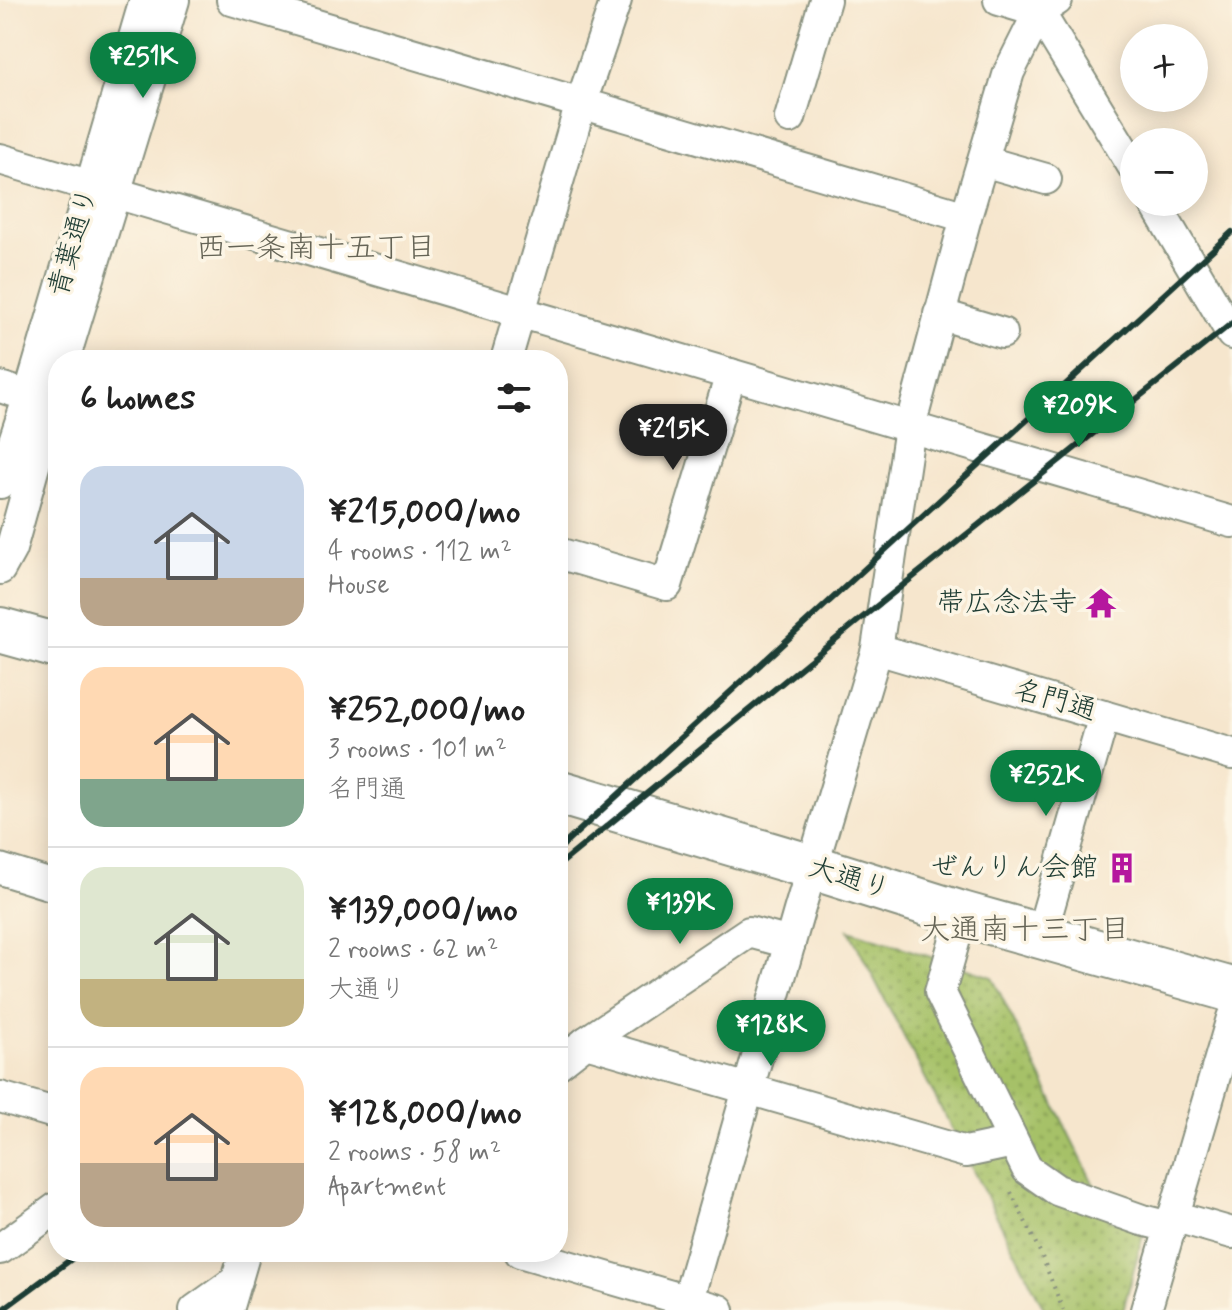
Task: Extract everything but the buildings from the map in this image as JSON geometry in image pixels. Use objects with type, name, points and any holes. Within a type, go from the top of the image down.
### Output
[{"type":"highway","points":[[0,630],[48,643]]},
{"type":"highway","name":"大通り","points":[[568,795],[962,914],[1232,990]]},
{"type":"street","name":"青葉通り","points":[[61,350],[103,189],[145,0]]},
{"type":"street","points":[[66,350],[103,189],[174,0]]},
{"type":"street","points":[[232,0],[966,217]]},
{"type":"street","points":[[509,350],[581,103],[616,0]]},
{"type":"street","points":[[790,118],[825,0]]},
{"type":"street","points":[[999,0],[1048,6]]},
{"type":"street","points":[[686,1305],[877,649],[910,427],[966,217],[1009,72],[1048,6]]},
{"type":"street","points":[[1048,6],[1120,142]]},
{"type":"street","points":[[0,159],[1232,522]]},
{"type":"street","points":[[983,161],[1046,179]]},
{"type":"street","points":[[1162,216],[1232,334]]},
{"type":"street","points":[[939,314],[1002,333]]},
{"type":"street","points":[[568,556],[667,585],[731,374]]},
{"type":"street","points":[[0,387],[48,396]]},
{"type":"street","name":"青葉通り","points":[[0,483],[48,398]]},
{"type":"street","points":[[0,569],[11,549],[48,400]]},
{"type":"street","name":"名門通","points":[[877,649],[1232,754]]},
{"type":"street","points":[[1041,935],[1104,716]]},
{"type":"street","points":[[0,869],[48,884]]},
{"type":"street","points":[[962,914],[940,992],[1027,1169],[1057,1190],[1142,1220],[1172,1221],[1232,1233]]},
{"type":"street","points":[[568,1056],[749,932],[790,943]]},
{"type":"street","points":[[1146,1310],[1232,1018]]},
{"type":"street","points":[[586,1042],[966,1152],[1013,1142]]},
{"type":"street","points":[[0,1097],[48,1111]]},
{"type":"street","points":[[0,1249],[48,1214]]},
{"type":"street","points":[[551,1262],[686,1305],[719,1310]]},
{"type":"street","points":[[195,1310],[241,1266]]},
{"type":"street","points":[[228,1310],[241,1266]]},
{"type":"path","points":[[1027,1169],[1009,1187],[1063,1310]]},
{"type":"green space","points":[[849,930],[992,977],[1111,1220],[1144,1231],[1123,1310],[1045,1310]]},
{"type":"railway","points":[[568,841],[1232,232]]},
{"type":"railway","points":[[568,858],[858,621],[1232,323]]},
{"type":"railway","points":[[2,1310],[67,1262]]},
{"type":"place","name":"帯広念法寺","points":[[1101,603]]},
{"type":"place","name":"ぜんりん会館","points":[[1122,868]]},
{"type":"district","name":"西一条南十五丁目","points":[[316,248]]},
{"type":"district","name":"大通南十三丁目","points":[[1025,930]]}]
